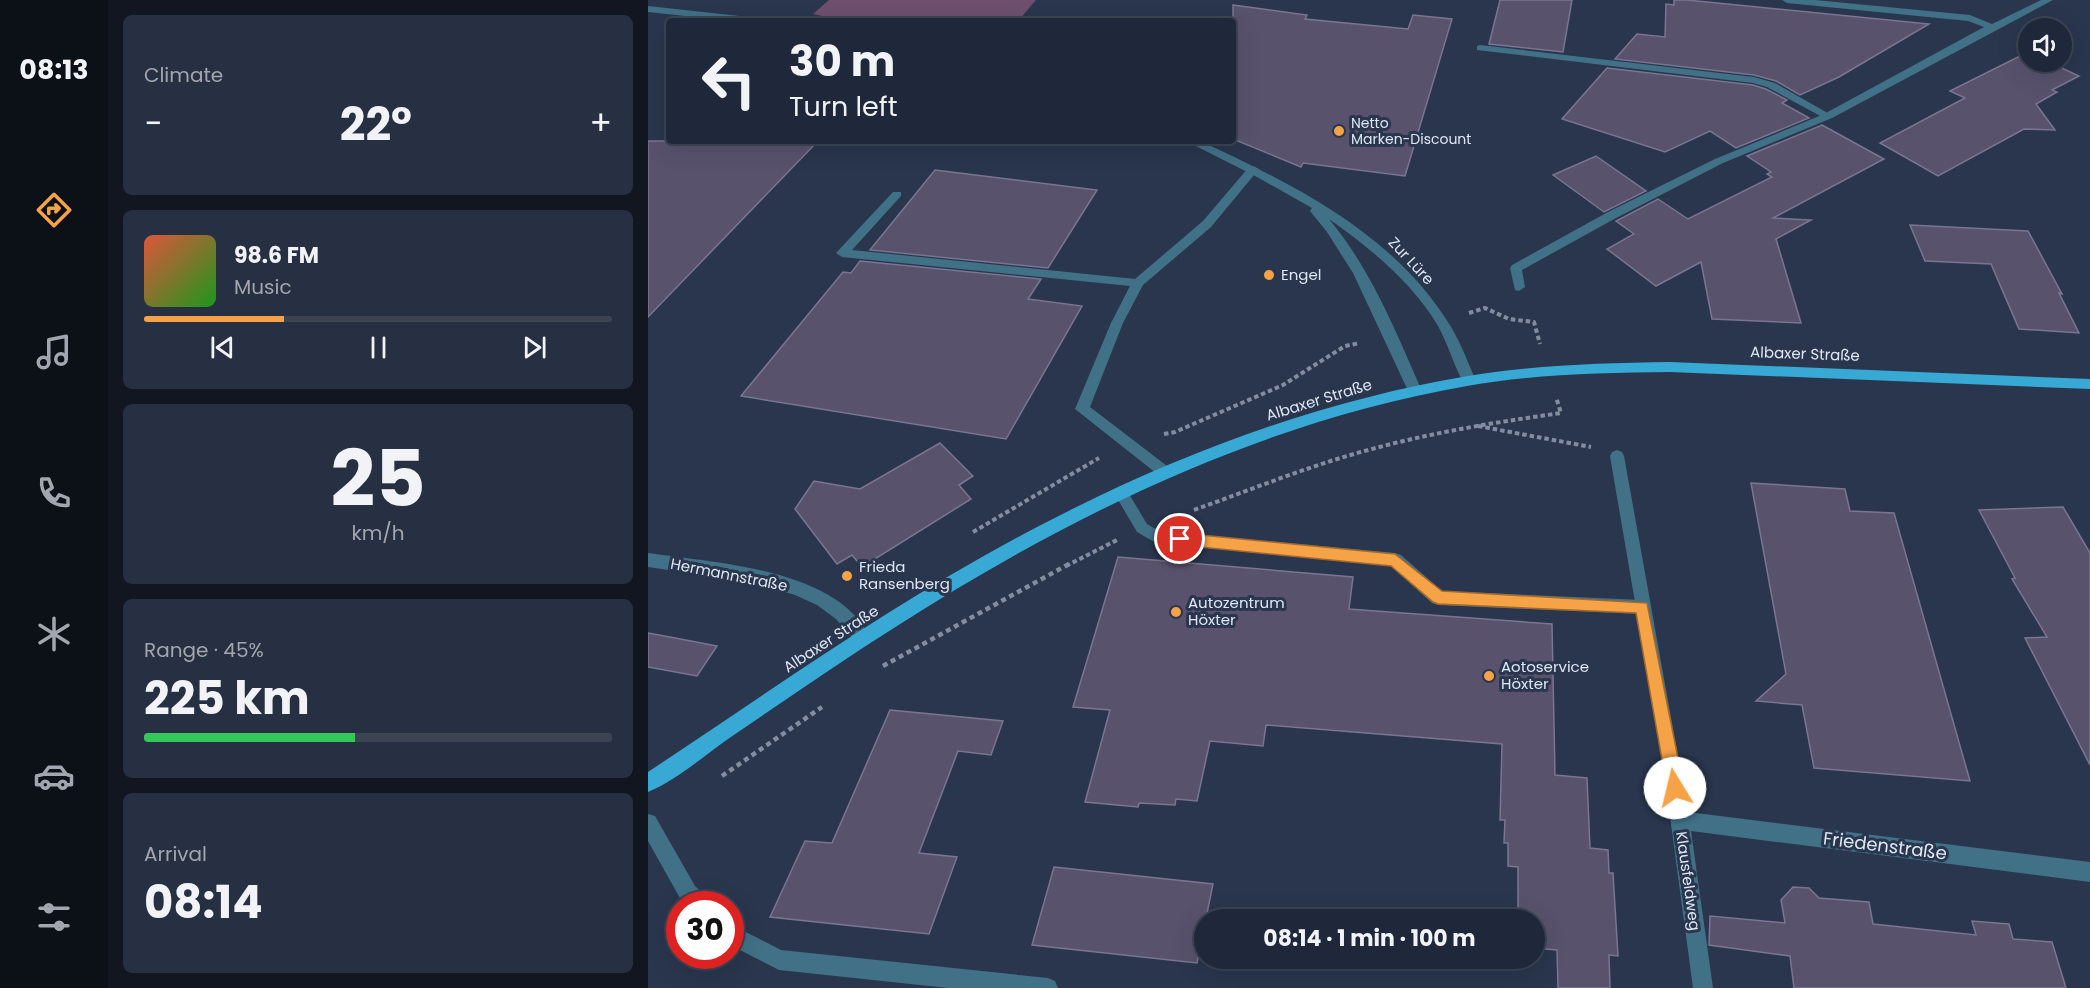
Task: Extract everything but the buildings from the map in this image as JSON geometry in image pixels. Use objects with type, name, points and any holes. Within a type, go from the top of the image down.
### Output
[{"type":"main road","name":"Albaxer Straße","points":[[648,783],[863,639],[996,558],[1121,493],[1166,473],[1307,421],[1415,391],[1469,381],[1548,371],[1670,367],[2090,384]]},
{"type":"street","points":[[1787,0],[1970,18],[1992,27]]},
{"type":"street","points":[[1519,287],[1516,268],[1566,240],[1719,161],[1828,116],[1992,27],[2048,0]]},
{"type":"street","points":[[648,9],[730,18]]},
{"type":"street","points":[[1480,48],[1754,81],[1771,85],[1828,116]]},
{"type":"street","name":"Zur Lüre","points":[[1198,144],[1253,169],[1296,193],[1341,221],[1379,250],[1410,282],[1441,321],[1469,381]]},
{"type":"street","points":[[1166,473],[1082,410],[1117,323],[1138,283],[1207,224],[1253,169]]},
{"type":"street","name":"Zur Lüre","points":[[1296,193],[1329,224],[1349,257],[1390,335],[1415,391]]},
{"type":"street","points":[[897,194],[842,253],[1138,283]]},
{"type":"street","name":"Klausfeldweg","points":[[1617,456],[1673,772],[1703,988]]},
{"type":"street","points":[[1121,493],[1142,528],[1156,537],[1395,560],[1438,598],[1642,607]]},
{"type":"street","name":"Hermannstraße","points":[[648,560],[784,582],[818,598],[841,614],[863,639]]},
{"type":"street","name":"Friedenstraße","points":[[1680,820],[2090,872]]},
{"type":"street","points":[[648,823],[687,891]]},
{"type":"street","points":[[744,942],[778,960],[1048,988]]},
{"type":"path","points":[[1485,308],[1509,320],[1534,322]]},
{"type":"path","points":[[1127,442],[1174,432],[1272,389],[1345,346]]},
{"type":"path","points":[[874,671],[1057,570],[1142,528],[1310,468],[1396,442],[1474,425],[1561,413]]},
{"type":"path","points":[[1474,425],[1586,445],[1617,456]]},
{"type":"path","points":[[718,779],[825,705]]},
{"type":"shaded area","points":[[829,0],[1036,0],[1021,18],[832,18],[813,14]]},
{"type":"place","name":"Netto Marken-Discount","points":[[1339,131]]},
{"type":"place","name":"Engel","points":[[1269,275]]},
{"type":"place","name":"Frieda Ransenberg","points":[[847,576]]},
{"type":"place","name":"Autozentrum Höxter","points":[[1176,612]]},
{"type":"place","name":"Aotoservice Höxter","points":[[1489,676]]},
{"type":"route","points":[[1180,539],[1395,560],[1438,598],[1642,607],[1675,788]]}]
